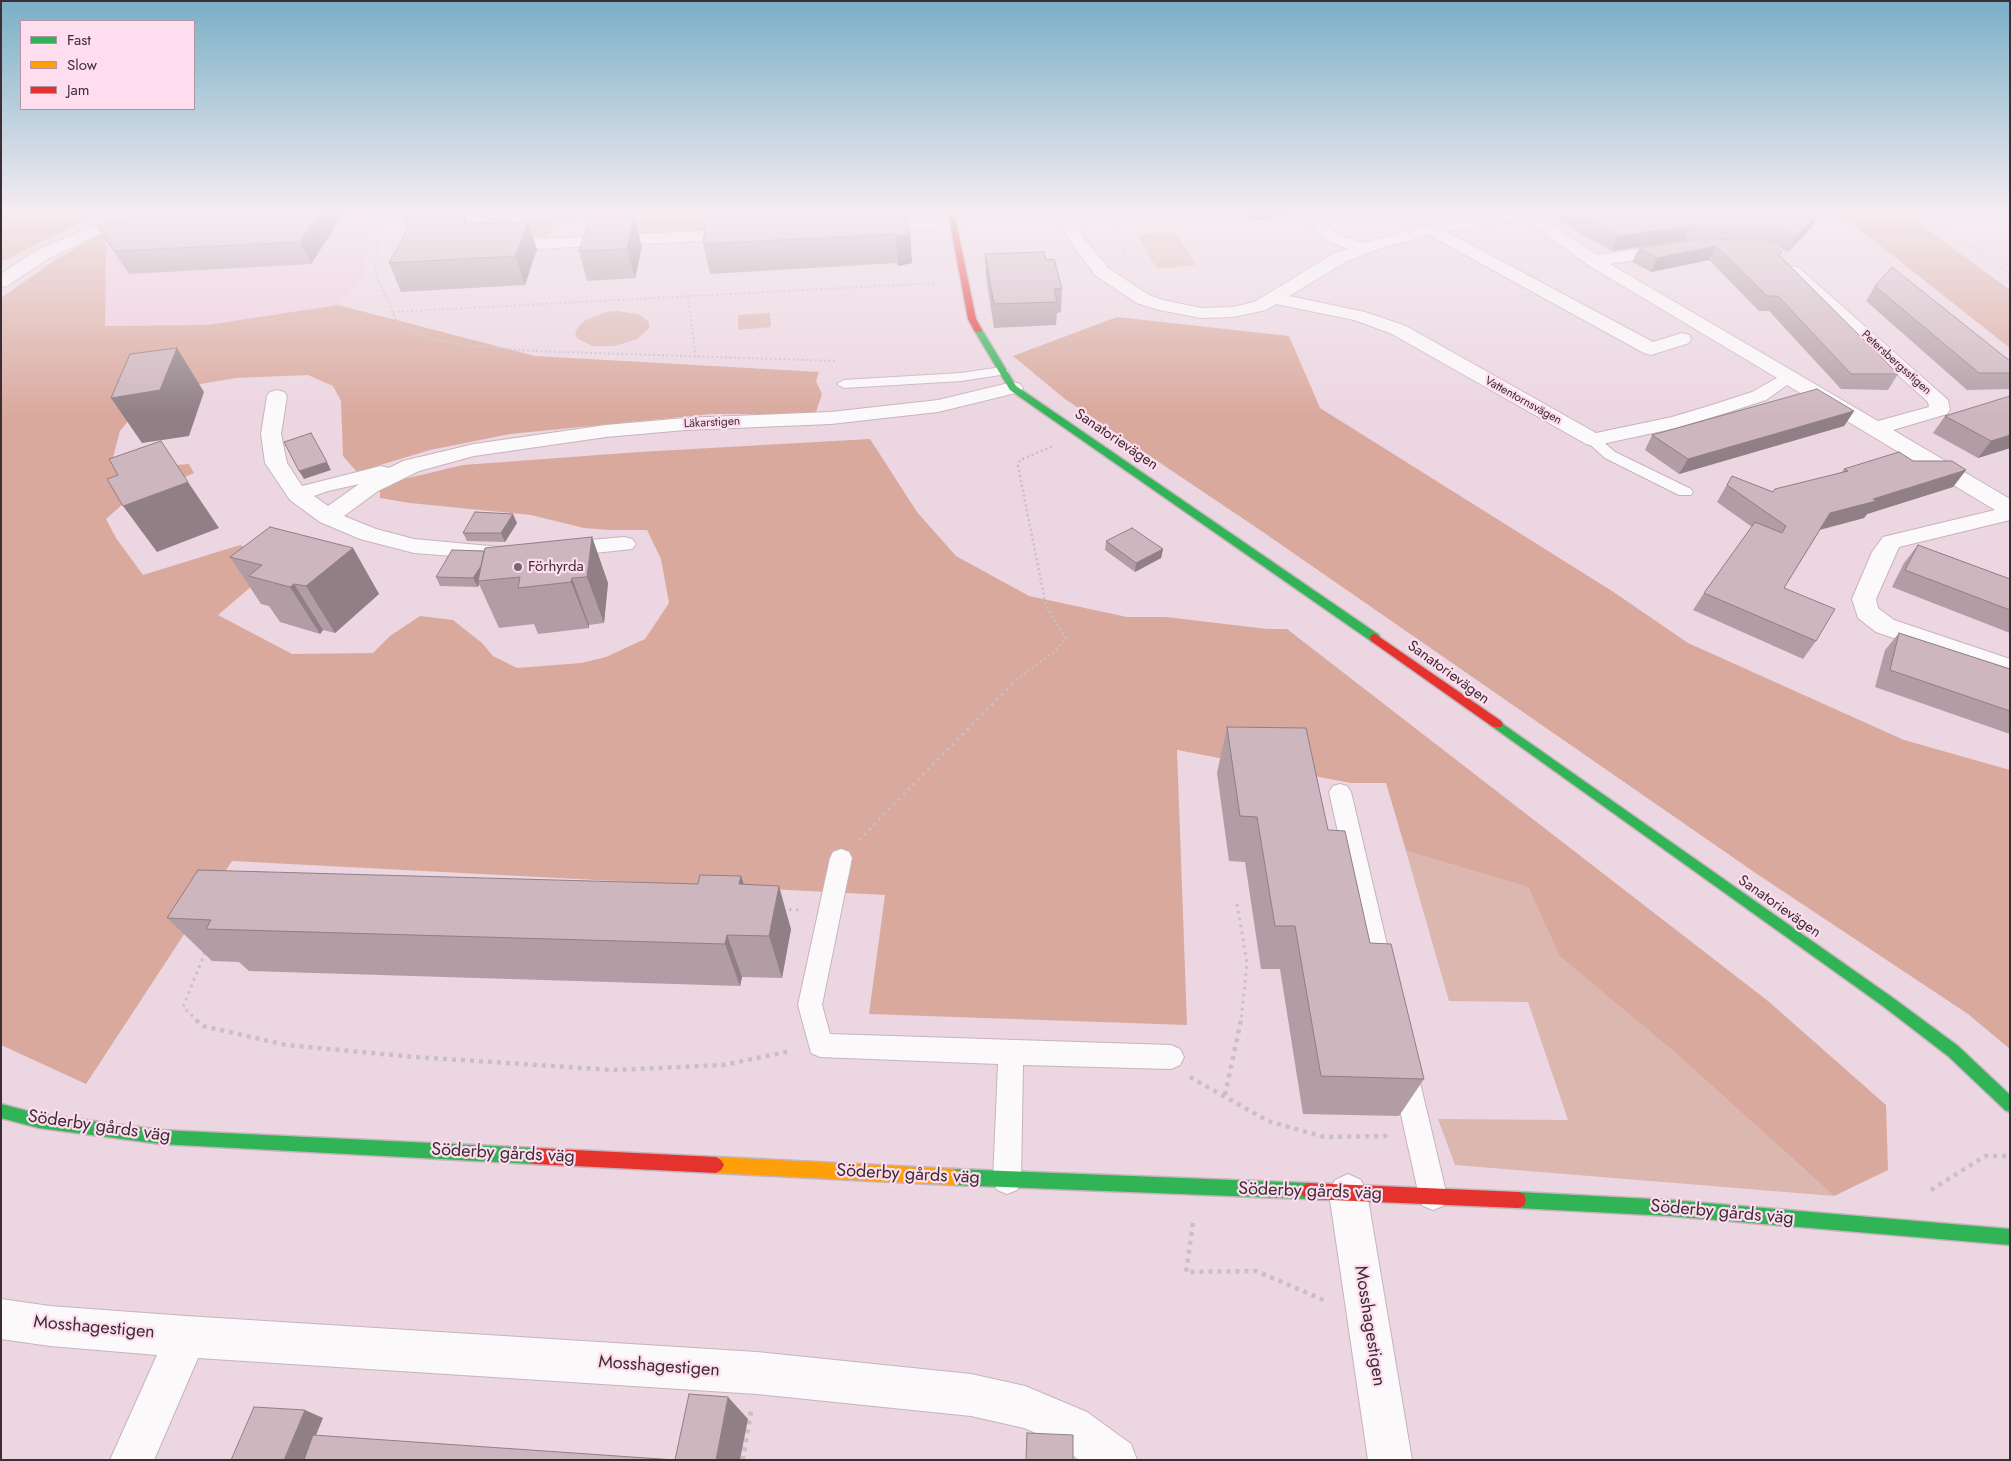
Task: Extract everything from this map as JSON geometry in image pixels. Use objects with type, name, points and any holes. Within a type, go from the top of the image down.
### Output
[{"type":"street","points":[[1114,280],[1143,299],[1159,305],[1201,313],[1250,309],[1260,306],[1302,280]]},
{"type":"street","points":[[1524,280],[1651,349],[1682,339]]},
{"type":"street","points":[[1626,280],[2010,511]]},
{"type":"street","name":"Petersbergsstigen","points":[[1804,280],[1938,400],[1940,410],[1874,429]]},
{"type":"street","name":"Sanatorievägen","points":[[965,282],[972,319],[1008,379],[1081,434],[1290,578],[1888,1002],[1953,1052],[2010,1105]]},
{"type":"street","name":"Vattentornsvägen","points":[[1272,298],[1359,316],[1399,330],[1593,440]]},
{"type":"street","name":"Läkarstigen","points":[[298,495],[321,486],[474,450],[542,439],[685,424],[831,418],[938,406],[1008,379]]},
{"type":"street","points":[[1593,440],[1719,409],[1759,396],[1778,384]]},
{"type":"street","points":[[277,396],[271,434],[276,463],[298,495],[328,517],[368,534],[414,546],[446,550],[508,552]]},
{"type":"street","name":"Läkarstigen","points":[[328,517],[370,486],[410,466]]},
{"type":"street","points":[[2010,511],[1891,542],[1884,552],[1864,599],[1867,612],[1885,626],[2010,669]]},
{"type":"street","points":[[535,551],[624,544]]},
{"type":"street","name":"Söderby gårds väg","points":[[1,1111],[39,1121],[161,1137],[1007,1180],[1433,1196],[1670,1208],[2010,1237]]},
{"type":"street","name":"Mosshagestigen","points":[[1348,1193],[1390,1460]]},
{"type":"street","name":"Mosshagestigen","points":[[1,1318],[50,1326],[186,1337],[757,1373],[971,1395],[1025,1407],[1072,1427],[1115,1460]]},
{"type":"street","points":[[132,1460],[186,1337]]},
{"type":"lane","points":[[844,384],[961,377],[1008,379]]},
{"type":"lane","points":[[1593,440],[1610,454],[1684,492]]},
{"type":"lane","points":[[1340,792],[1385,988]]},
{"type":"lane","points":[[842,858],[828,910],[810,1005],[820,1045],[1171,1057]]},
{"type":"lane","points":[[1400,1050],[1433,1196]]},
{"type":"lane","points":[[1007,1180],[1011,1053]]},
{"type":"path","points":[[378,280],[398,324],[405,329],[451,343],[533,351],[696,358],[839,361]]},
{"type":"path","points":[[393,312],[965,282]]},
{"type":"path","points":[[688,297],[696,358]]},
{"type":"path","points":[[842,858],[1024,672],[1054,652],[1066,638],[1046,606],[1018,466],[1020,460],[1081,434]]},
{"type":"path","points":[[1225,1095],[1242,1015],[1247,963],[1237,904]]},
{"type":"path","points":[[779,909],[828,910]]},
{"type":"path","points":[[208,947],[183,1007],[203,1026],[286,1044],[415,1057],[614,1070],[723,1065],[820,1045]]},
{"type":"path","points":[[1171,1057],[1184,1074],[1225,1095],[1268,1121],[1324,1137],[1373,1138],[1418,1132]]},
{"type":"path","points":[[1199,1188],[1186,1272],[1256,1271],[1328,1302],[1366,1305]]},
{"type":"path","points":[[743,1460],[757,1373]]},
{"type":"shaded area","points":[[26,280],[105,280],[105,326],[207,325],[338,305],[535,356],[819,372],[816,381],[822,394],[816,412],[797,414],[712,414],[510,434],[430,450],[357,472],[343,456],[341,401],[333,386],[308,375],[236,378],[153,392],[120,431],[112,461],[138,468],[189,464],[194,473],[123,504],[106,519],[116,538],[143,575],[240,545],[274,559],[267,573],[218,615],[292,654],[373,653],[390,636],[420,616],[453,620],[482,643],[493,656],[517,668],[581,663],[606,657],[645,639],[669,603],[661,559],[647,530],[584,528],[531,515],[410,503],[380,498],[380,490],[391,482],[463,465],[639,452],[870,439],[917,512],[956,556],[1029,596],[1127,617],[1166,617],[1267,629],[1287,629],[1768,1001],[1886,1105],[1888,1170],[1834,1196],[1672,1050],[1560,956],[1528,887],[1406,851],[1386,783],[1351,783],[1177,750],[1187,1025],[869,1014],[885,895],[232,861],[86,1084],[1,1045],[1,298]]},
{"type":"shaded area","points":[[105,280],[361,280],[338,305],[207,325],[104,326]]},
{"type":"shaded area","points":[[1924,280],[1997,280],[2010,290],[2010,348]]},
{"type":"shaded area","points":[[617,311],[639,314],[649,322],[649,328],[637,339],[615,346],[592,346],[577,338],[575,333],[584,321],[605,312]]},
{"type":"shaded area","points":[[770,313],[771,327],[738,330],[738,315]]},
{"type":"shaded area","points":[[1117,317],[1289,336],[1320,408],[1612,591],[1688,643],[1904,740],[2010,770],[2010,1049],[1968,1014],[1757,874],[1260,530],[1065,399],[1013,356]]},
{"type":"shaded area","points":[[1406,851],[1528,887],[1561,956],[1672,1050],[1834,1196],[1455,1165],[1438,1119],[1568,1120],[1528,1002],[1449,1001]]},
{"type":"building","points":[[990,280],[1060,280],[1062,289],[1054,289],[1057,302],[994,304]]},
{"type":"building","points":[[1751,280],[1804,280],[1898,374],[1851,374],[1778,296],[1767,296]]},
{"type":"building","points":[[1880,280],[1909,280],[2010,361],[2010,373],[1979,373],[1875,286]]},
{"type":"building","points":[[177,348],[160,390],[111,398],[130,354]]},
{"type":"building","points":[[1817,389],[1854,411],[1688,459],[1652,435]]},
{"type":"building","points":[[2010,396],[2010,435],[1991,441],[1945,416]]},
{"type":"building","points":[[311,433],[327,462],[299,471],[284,442]]},
{"type":"building","points":[[161,441],[188,482],[123,506],[107,479],[118,475],[109,459]]},
{"type":"building","points":[[1899,452],[1913,461],[1952,461],[1966,470],[1873,499],[1876,501],[1830,513],[1784,588],[1835,609],[1816,641],[1704,593],[1755,522],[1782,533],[1786,526],[1727,485],[1732,476],[1773,492],[1775,489],[1848,471],[1844,469]]},
{"type":"building","points":[[475,512],[513,514],[501,533],[463,533]]},
{"type":"building","points":[[270,527],[353,548],[306,586],[294,584],[290,587],[249,576],[262,565],[230,557]]},
{"type":"building","points":[[1132,528],[1163,549],[1136,563],[1106,541]]},
{"type":"building","points":[[592,537],[587,577],[572,578],[571,582],[518,588],[520,577],[478,581],[485,548]]},
{"type":"building","points":[[1918,545],[2010,579],[2010,610],[1905,570]]},
{"type":"building","points":[[452,550],[484,551],[481,566],[473,578],[436,577]]},
{"type":"building","points":[[1899,633],[2010,669],[2010,711],[1890,670]]},
{"type":"building","points":[[1227,727],[1306,728],[1328,830],[1345,831],[1370,943],[1391,944],[1424,1079],[1321,1076],[1295,926],[1275,926],[1257,817],[1240,816]]},
{"type":"building","points":[[198,870],[698,884],[700,875],[741,876],[739,884],[779,886],[769,936],[727,935],[725,944],[206,929],[211,920],[167,918]]},
{"type":"building","points":[[689,1394],[728,1397],[716,1460],[675,1460]]},
{"type":"building","points":[[254,1407],[305,1410],[284,1460],[231,1460]]},
{"type":"building","points":[[1027,1433],[1073,1435],[1073,1460],[1026,1460]]},
{"type":"building","points":[[313,1435],[675,1460],[304,1460]]},
{"type":"traffic: fast","points":[[978,330],[1013,388],[1375,638]]},
{"type":"traffic: fast","points":[[1497,724],[1888,1002],[1953,1051],[2010,1105]]},
{"type":"traffic: fast","points":[[1,1111],[39,1121],[161,1137],[534,1156]]},
{"type":"traffic: fast","points":[[954,1177],[1308,1191]]},
{"type":"traffic: fast","points":[[1518,1200],[1670,1208],[2010,1237]]},
{"type":"traffic: slow","points":[[716,1165],[954,1177]]},
{"type":"traffic: jam","points":[[964,280],[972,319],[978,330]]},
{"type":"traffic: jam","points":[[1375,638],[1497,724]]},
{"type":"traffic: jam","points":[[534,1156],[716,1165]]},
{"type":"traffic: jam","points":[[1308,1191],[1518,1200]]},
{"type":"place","name":"Förhyrda","points":[[518,567]]}]
